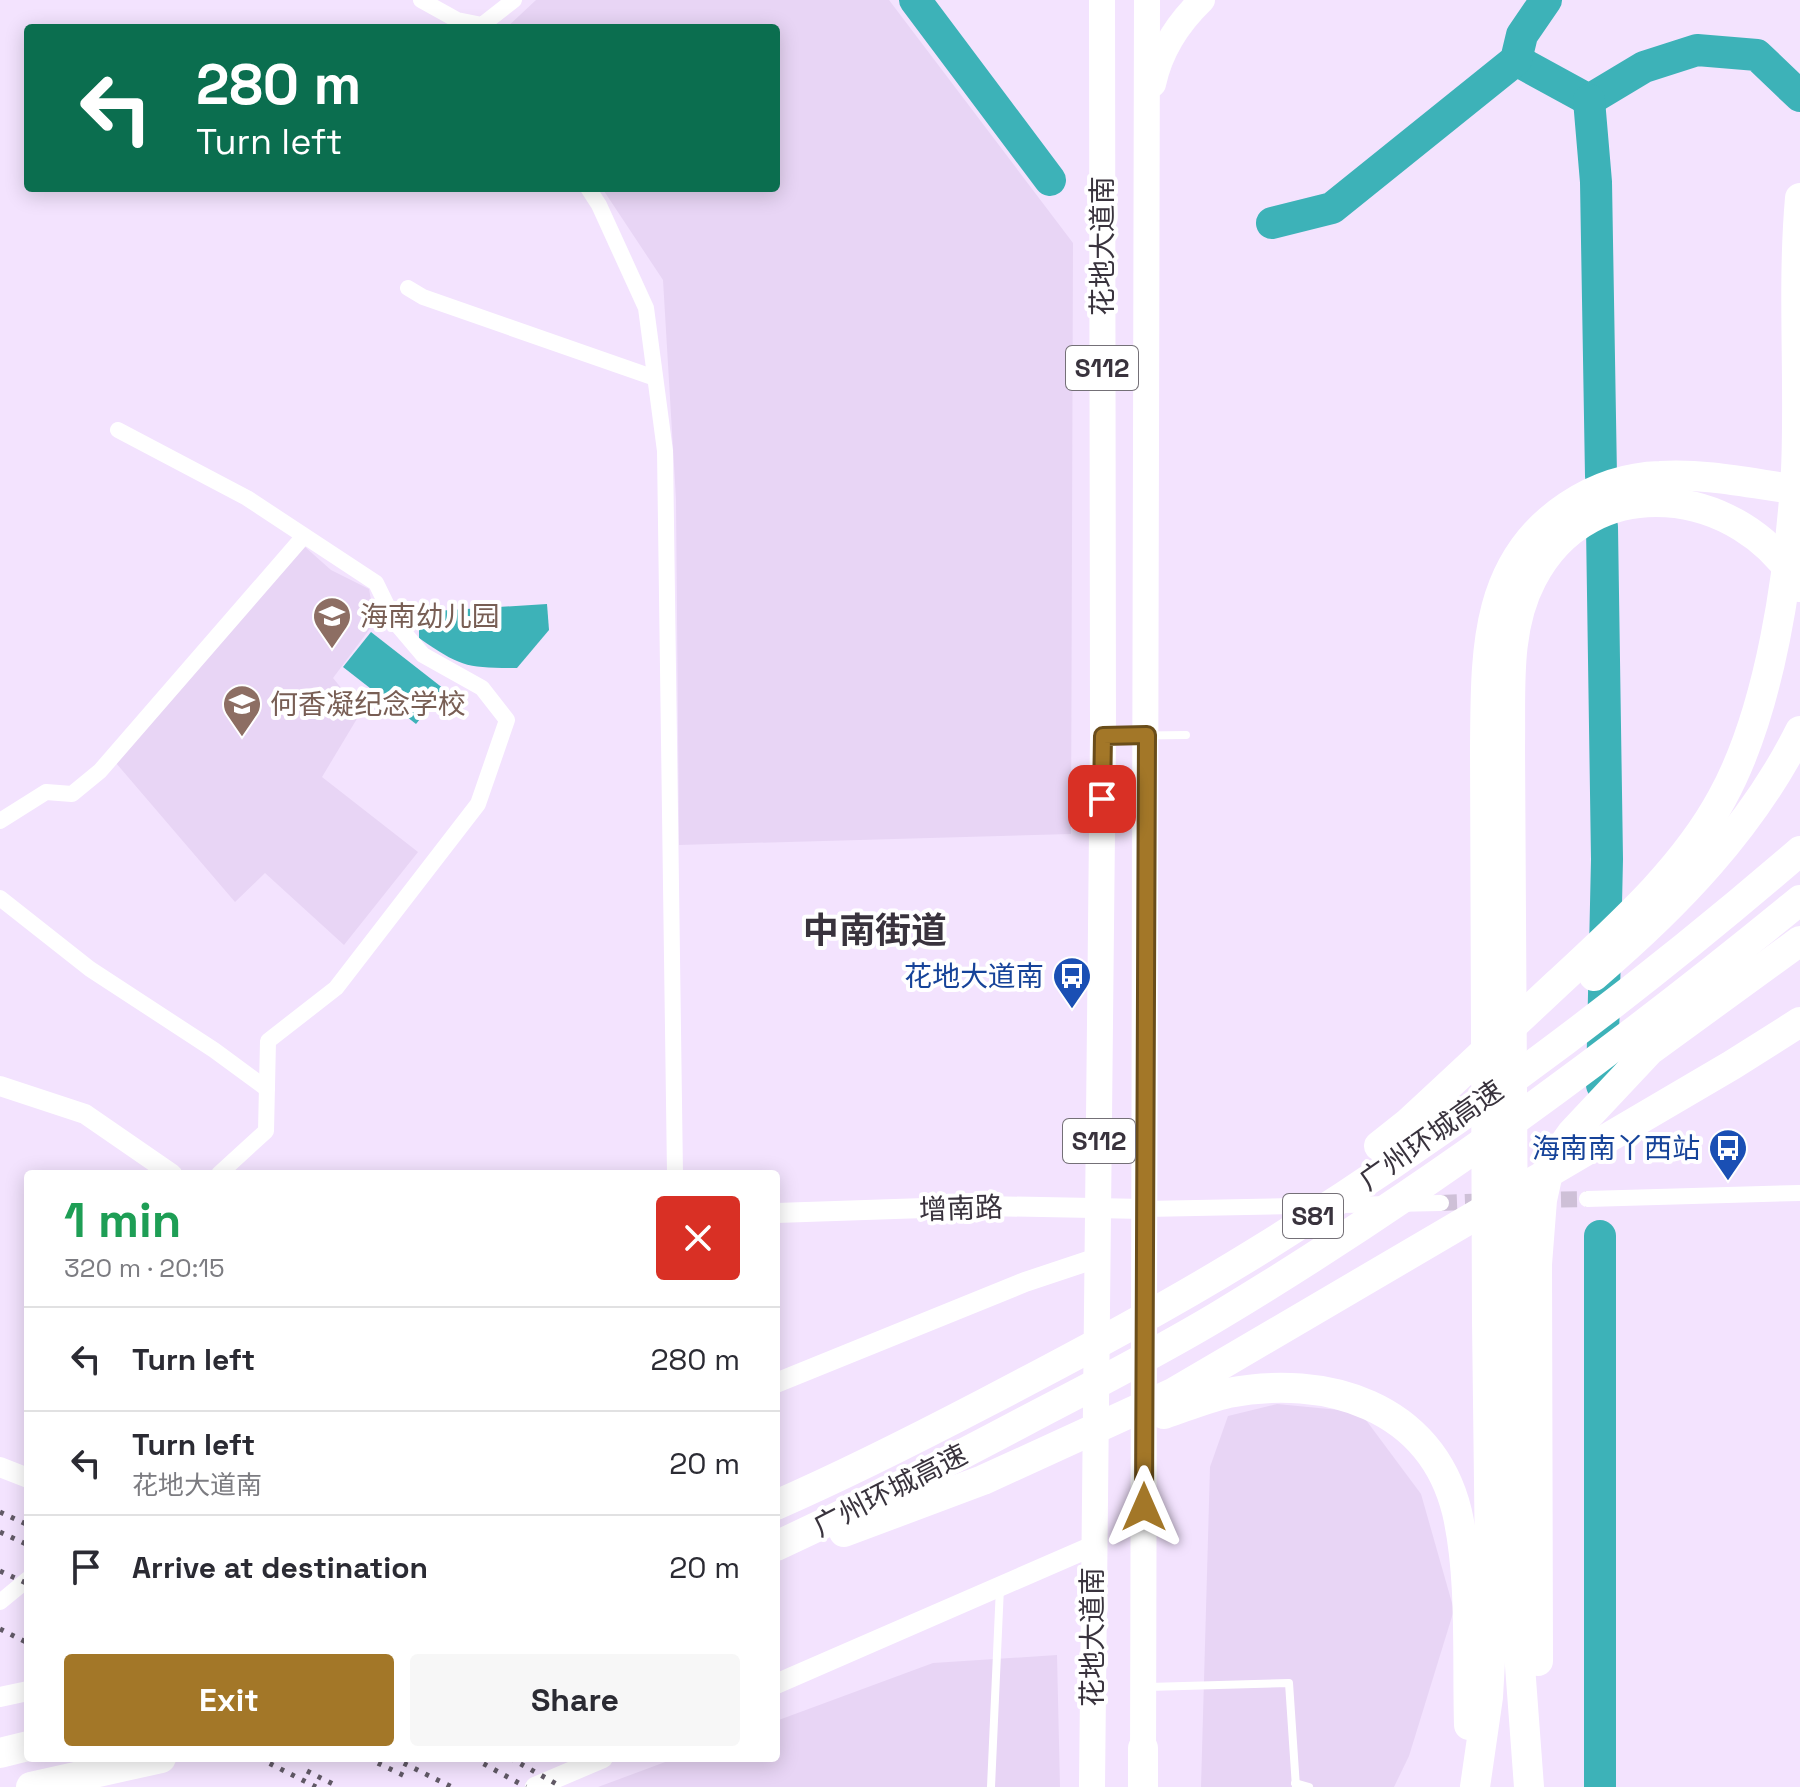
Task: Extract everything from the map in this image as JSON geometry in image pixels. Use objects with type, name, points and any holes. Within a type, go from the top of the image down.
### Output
[{"type":"highway","points":[[1379,1146],[1408,1123],[1626,918],[1702,830],[1734,775],[1768,666],[1790,545],[1798,426],[1800,198]]},
{"type":"highway","points":[[1473,1787],[1488,1697],[1491,1644],[1485,748],[1487,663],[1495,611],[1508,574],[1528,541],[1555,515],[1595,491],[1633,479],[1671,475],[1800,490]]},
{"type":"highway","points":[[1529,1787],[1515,1598],[1510,747],[1512,661],[1518,615],[1534,574],[1568,534],[1607,512],[1653,501],[1690,505],[1736,522],[1776,553],[1800,587]]},
{"type":"highway","points":[[986,1403],[1125,1320],[1379,1146],[1546,1016],[1690,887],[1743,822],[1800,731]]},
{"type":"highway","name":"广州环城高速","points":[[780,1503],[986,1403],[1262,1249],[1565,1041],[1694,941],[1800,851]]},
{"type":"highway","name":"广州环城高速","points":[[780,1544],[905,1484],[1115,1374],[1217,1317],[1307,1261],[1414,1191],[1574,1077],[1800,900]]},
{"type":"highway","points":[[1538,1787],[1537,1264],[1542,1200],[1550,1164],[1582,1122],[1650,1050],[1800,941]]},
{"type":"highway","points":[[780,1556],[945,1496],[1033,1458],[1205,1375],[1800,1022]]},
{"type":"highway","points":[[1033,1458],[1214,1397],[1256,1389],[1304,1388],[1349,1396],[1394,1420],[1423,1447],[1447,1487],[1459,1524],[1465,1580],[1473,1787]]},
{"type":"highway","points":[[0,1753],[24,1747]]},
{"type":"highway","points":[[1143,1748],[1143,1787]]},
{"type":"highway","points":[[31,1787],[143,1762]]},
{"type":"main road","name":"花地大道南","points":[[1092,1787],[1103,736],[1102,0]]},
{"type":"main road","name":"花地大道南","points":[[1143,1748],[1147,0]]},
{"type":"main road","points":[[1147,115],[1156,69],[1168,43],[1181,20],[1202,0]]},
{"type":"street","points":[[421,0],[457,20],[474,24]]},
{"type":"street","points":[[485,24],[514,0]]},
{"type":"street","points":[[591,192],[646,308],[665,451],[675,1170]]},
{"type":"street","points":[[408,288],[423,297],[655,378]]},
{"type":"street","points":[[118,430],[247,498],[376,583],[395,622],[423,655],[482,688],[507,720],[478,804],[336,988],[268,1041],[266,1131],[223,1170]]},
{"type":"street","points":[[0,821],[46,792],[72,794],[100,771],[304,536]]},
{"type":"street","points":[[0,898],[90,969],[214,1050],[267,1089]]},
{"type":"street","points":[[0,1086],[85,1114],[166,1170]]},
{"type":"street","points":[[1587,1199],[1800,1193]]},
{"type":"street","points":[[1145,1209],[1441,1203]]},
{"type":"street","name":"增南路","points":[[780,1213],[984,1206],[1145,1209]]},
{"type":"street","points":[[780,1381],[1025,1282],[1097,1258]]},
{"type":"street","points":[[0,1467],[24,1476]]},
{"type":"street","points":[[780,1682],[1093,1546]]},
{"type":"street","points":[[0,1602],[24,1582]]},
{"type":"street","points":[[0,1697],[24,1692]]},
{"type":"street","points":[[535,1787],[594,1762]]},
{"type":"lane","points":[[1103,736],[1186,735]]},
{"type":"lane","points":[[991,1787],[1000,1587]]},
{"type":"lane","points":[[1144,1687],[1289,1683],[1296,1785],[1309,1787]]},
{"type":"shaded area","points":[[536,0],[889,0],[1073,243],[1071,834],[679,845],[676,499],[663,280],[605,192],[780,192],[780,24],[510,24]]},
{"type":"shaded area","name":"何香凝纪念学校","points":[[304,546],[331,570],[369,589],[375,622],[333,678],[361,712],[322,777],[418,852],[344,945],[265,873],[235,902],[116,763]]},
{"type":"shaded area","points":[[547,604],[549,630],[517,668],[465,664],[419,638],[419,612]]},
{"type":"shaded area","points":[[371,632],[444,689],[416,724],[343,667]]},
{"type":"shaded area","points":[[1277,1404],[1360,1412],[1421,1494],[1454,1610],[1409,1756],[1394,1787],[1201,1787],[1210,1467],[1228,1416]]},
{"type":"shaded area","points":[[1057,1655],[1060,1787],[598,1787],[665,1762],[780,1762],[780,1720],[933,1663]]},
{"type":"waterway","points":[[915,0],[1050,180]]},
{"type":"waterway","points":[[1272,223],[1332,208],[1516,60],[1522,35],[1546,0]]},
{"type":"waterway","points":[[1516,60],[1589,100],[1644,67],[1697,50],[1757,55],[1800,96]]},
{"type":"waterway","points":[[1589,100],[1596,182],[1601,476]]},
{"type":"waterway","points":[[1602,527],[1607,859],[1602,1085]]},
{"type":"waterway","points":[[1600,1236],[1600,1787]]},
{"type":"tunnel","points":[[1537,1200],[1587,1199]]},
{"type":"tunnel","points":[[1441,1203],[1490,1201]]},
{"type":"railway","points":[[0,1512],[24,1523]]},
{"type":"railway","points":[[0,1532],[24,1543]]},
{"type":"railway","points":[[0,1571],[24,1582]]},
{"type":"railway","points":[[0,1629],[24,1641]]},
{"type":"railway","points":[[267,1762],[316,1787]]},
{"type":"railway","points":[[375,1762],[407,1777]]},
{"type":"railway","points":[[401,1762],[452,1787]]},
{"type":"railway","points":[[480,1762],[526,1787]]},
{"type":"railway","points":[[517,1762],[562,1787]]},
{"type":"railway","points":[[307,1771],[339,1787]]},
{"type":"place","name":"海南幼儿园","points":[[332,650]]},
{"type":"place","name":"何香凝纪念学校","points":[[242,738]]},
{"type":"place","name":"花地大道南","points":[[1072,1010]]},
{"type":"place","name":"海南南丫西站","points":[[1728,1182]]},
{"type":"district","name":"中南街道","points":[[875,930]]},
{"type":"route","points":[[1102,799],[1103,736],[1147,735],[1144,1507]]}]
